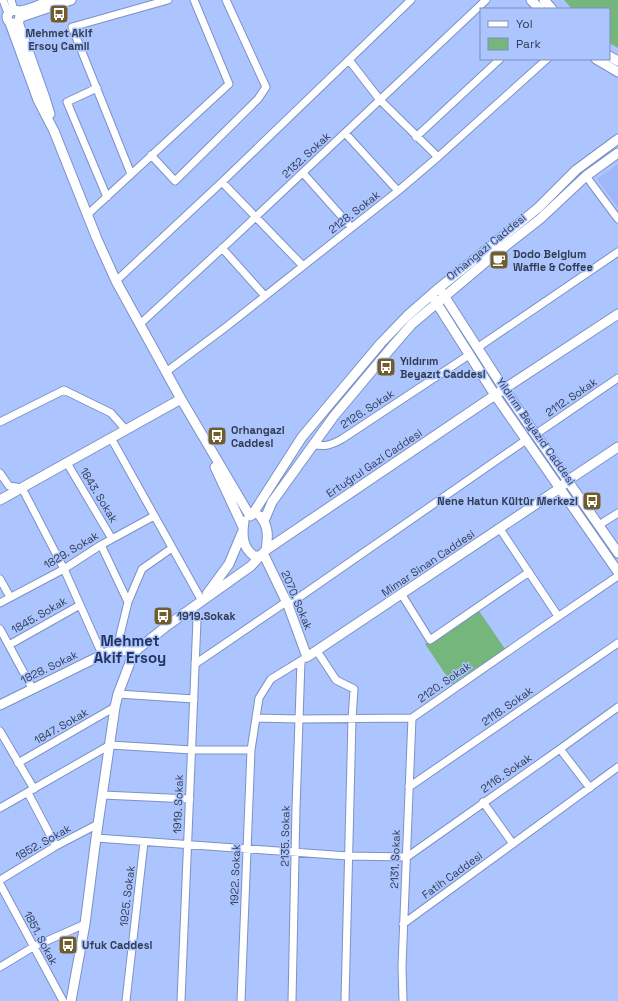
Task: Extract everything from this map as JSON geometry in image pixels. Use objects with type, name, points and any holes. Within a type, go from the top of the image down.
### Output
[{"type":"main road","points":[[12,17],[51,0]]},
{"type":"main road","points":[[12,17],[71,0]]},
{"type":"main road","points":[[531,0],[539,8]]},
{"type":"main road","points":[[544,0],[551,8]]},
{"type":"main road","points":[[12,17],[38,100],[54,131],[96,239],[116,281],[181,400],[226,489],[243,529],[244,546],[254,556],[263,553],[268,536],[264,521],[258,515],[246,517],[243,529],[229,564],[202,601],[134,652],[118,694],[115,707],[85,924],[71,1001]]},
{"type":"main road","points":[[598,60],[618,72]]},
{"type":"main road","points":[[251,515],[302,437],[381,344],[407,316],[431,294],[538,208],[576,170],[618,139]]},
{"type":"main road","name":"Orhangazi Caddesi","points":[[264,521],[272,502],[334,416],[412,324],[445,295],[540,219],[586,176],[618,153]]},
{"type":"main road","name":"Yıldırım Beyazıd Caddesi","points":[[439,288],[445,295],[504,389],[618,554]]},
{"type":"main road","name":"Yıldırım Beyazıd Caddesi","points":[[431,294],[495,395],[618,572]]},
{"type":"main road","points":[[504,389],[618,314]]},
{"type":"main road","points":[[469,355],[477,348]]},
{"type":"main road","name":"Ertuğrul Gazi Caddesi","points":[[202,601],[251,566],[263,553],[504,389]]},
{"type":"main road","points":[[181,400],[251,515]]},
{"type":"main road","points":[[0,500],[181,400]]},
{"type":"main road","points":[[526,440],[536,434]]},
{"type":"main road","points":[[567,481],[618,447]]},
{"type":"main road","name":"Mimar Sinan Caddesi","points":[[304,659],[317,652],[500,529],[560,488],[567,481]]},
{"type":"main road","name":"2070. Sokak","points":[[263,553],[287,604],[304,659]]},
{"type":"main road","name":"1828. Sokak","points":[[0,705],[102,654],[118,650],[134,652]]},
{"type":"street","points":[[3,0],[12,17]]},
{"type":"street","points":[[10,0],[12,17]]},
{"type":"street","points":[[132,174],[72,27],[168,0]]},
{"type":"street","points":[[87,215],[229,84],[194,0]]},
{"type":"street","points":[[151,155],[176,181],[258,99],[266,87],[226,0]]},
{"type":"street","points":[[116,281],[222,182],[411,0]]},
{"type":"street","name":"2132. Sokak","points":[[140,324],[486,0]]},
{"type":"street","points":[[349,60],[380,100],[438,157]]},
{"type":"street","points":[[416,137],[499,60]]},
{"type":"street","name":"2128. Sokak","points":[[166,372],[226,327],[398,191],[546,60]]},
{"type":"street","points":[[97,88],[67,102],[107,197]]},
{"type":"street","points":[[345,133],[398,191]]},
{"type":"street","points":[[303,173],[352,228]]},
{"type":"street","points":[[586,176],[618,219]]},
{"type":"street","points":[[222,182],[303,266]]},
{"type":"street","points":[[222,248],[264,296]]},
{"type":"street","points":[[477,348],[618,252]]},
{"type":"street","name":"2126. Sokak","points":[[314,444],[320,446],[331,444],[342,439],[469,355]]},
{"type":"street","name":"2112. Sokak","points":[[536,434],[618,378]]},
{"type":"street","points":[[0,422],[64,390],[111,413],[126,430]]},
{"type":"street","points":[[111,438],[202,601]]},
{"type":"street","points":[[196,664],[287,604],[526,440]]},
{"type":"street","name":"1843. Sokak","points":[[67,463],[112,539]]},
{"type":"street","points":[[0,473],[9,486],[22,488],[64,569],[102,654]]},
{"type":"street","points":[[599,525],[618,513]]},
{"type":"street","name":"1829. Sokak","points":[[0,603],[64,569],[101,545],[154,516]]},
{"type":"street","points":[[500,529],[558,616]]},
{"type":"street","points":[[101,545],[128,602]]},
{"type":"street","points":[[118,650],[128,602],[142,569],[172,548]]},
{"type":"street","points":[[402,595],[430,640],[529,572]]},
{"type":"street","name":"2120. Sokak","points":[[256,718],[412,718],[618,576]]},
{"type":"street","points":[[0,579],[10,597]]},
{"type":"street","name":"1845. Sokak","points":[[9,645],[80,605]]},
{"type":"street","name":"1919. Sokak","points":[[181,1001],[196,664],[197,620],[192,610]]},
{"type":"street","points":[[0,629],[32,688]]},
{"type":"street","name":"2118. Sokak","points":[[409,787],[618,643]]},
{"type":"street","points":[[317,652],[336,680],[354,689],[345,1001]]},
{"type":"street","name":"2135. Sokak","points":[[292,1001],[299,719],[301,672],[304,659]]},
{"type":"street","name":"1922. Sokak","points":[[241,1001],[251,750],[259,698],[271,679],[304,659]]},
{"type":"street","points":[[118,694],[194,699]]},
{"type":"street","name":"2116. Sokak","points":[[407,857],[560,749],[618,706]]},
{"type":"street","name":"1847. Sokak","points":[[18,763],[115,707]]},
{"type":"street","name":"2131. Sokak","points":[[403,1001],[402,966],[412,718]]},
{"type":"street","points":[[0,731],[18,763],[56,846]]},
{"type":"street","points":[[0,808],[110,745],[192,750],[251,750]]},
{"type":"street","points":[[560,749],[590,788]]},
{"type":"street","name":"Fatih Caddesi","points":[[404,924],[618,767]]},
{"type":"street","points":[[103,794],[190,799]]},
{"type":"street","points":[[483,802],[513,844]]},
{"type":"street","name":"1852. Sokak","points":[[0,880],[56,846],[98,824]]},
{"type":"street","points":[[96,838],[295,853],[407,857]]},
{"type":"street","name":"1925. Sokak","points":[[126,1001],[144,842]]},
{"type":"street","name":"1851. Sokak","points":[[0,884],[63,1001]]},
{"type":"street","points":[[0,967],[33,947],[85,924]]},
{"type":"shaded area","points":[[618,164],[618,208],[597,179]]},
{"type":"green space","points":[[564,0],[618,0],[618,48],[610,44],[610,8],[571,8]]},
{"type":"green space","points":[[479,611],[505,649],[452,684],[425,644]]},
{"type":"place","name":"Mehmet Akif Ersoy Camii","points":[[59,14]]},
{"type":"place","name":"Dodo Belgium Waffle & Coffee","points":[[499,260]]},
{"type":"place","name":"Yıldırım Beyazıt Caddesi","points":[[386,367]]},
{"type":"place","name":"Orhangazi Caddesi","points":[[217,436]]},
{"type":"place","name":"Nene Hatun Kültür Merkezi","points":[[592,501]]},
{"type":"place","name":"1919.Sokak","points":[[163,616]]},
{"type":"place","name":"Ufuk Caddesi","points":[[68,945]]},
{"type":"district","name":"Mehmet Akif Ersoy","points":[[130,648]]}]
